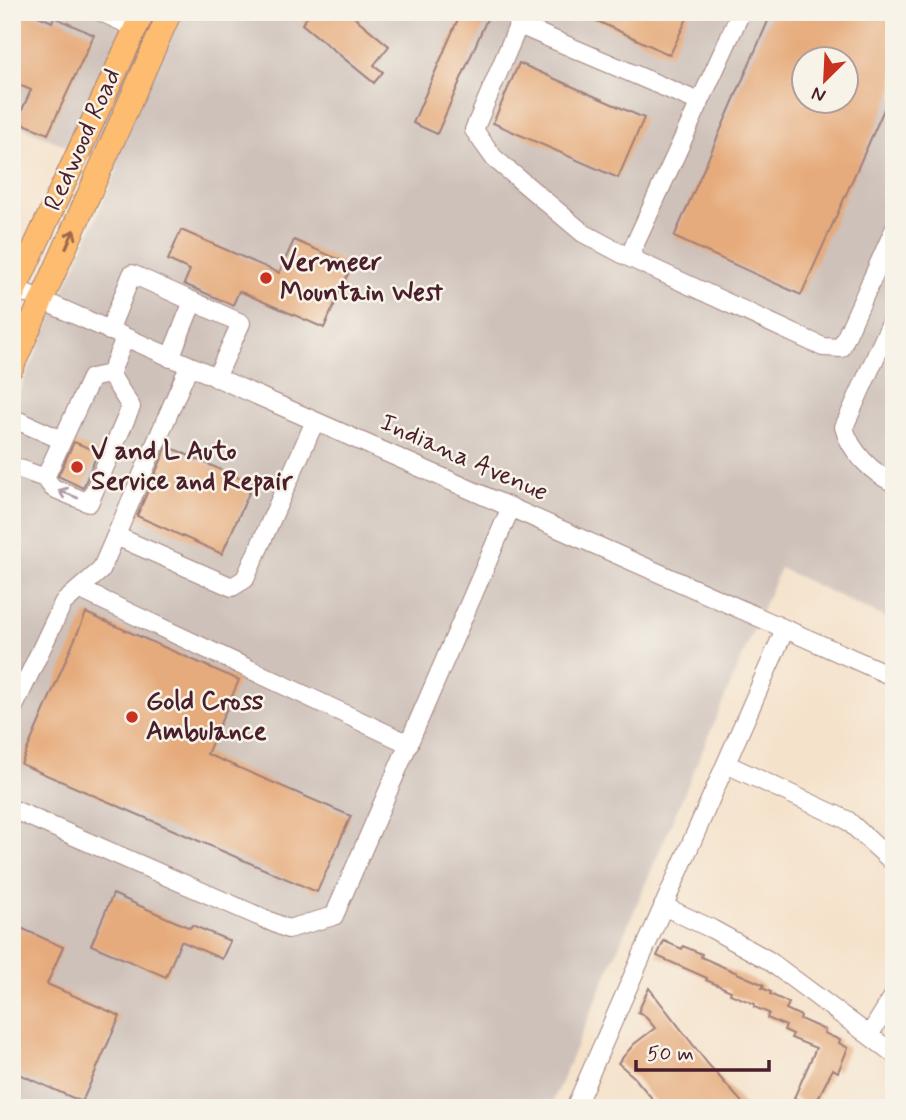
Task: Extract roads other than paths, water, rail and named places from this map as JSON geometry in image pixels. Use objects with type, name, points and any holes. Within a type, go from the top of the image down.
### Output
[{"type":"main road","name":"Redwood Road","points":[[12,367],[170,12]]},
{"type":"main road","name":"Redwood Road","points":[[13,291],[140,20]]},
{"type":"street","points":[[101,12],[140,20]]},
{"type":"street","points":[[629,257],[741,12]]},
{"type":"street","points":[[698,102],[521,19],[474,130],[494,158],[583,233],[823,347],[841,348],[894,230]]},
{"type":"street","points":[[12,466],[45,478],[53,488],[89,502],[131,407],[110,374],[132,274],[240,323],[216,377]]},
{"type":"street","name":"Indiana Avenue","points":[[13,291],[43,301],[894,677]]},
{"type":"street","points":[[170,358],[193,302]]},
{"type":"street","points":[[894,316],[844,427],[848,442],[878,476],[894,483]]},
{"type":"street","points":[[12,711],[63,603],[101,570],[188,366]]},
{"type":"street","points":[[45,478],[91,378],[110,374]]},
{"type":"street","points":[[12,418],[62,440]]},
{"type":"street","points":[[116,536],[232,587],[245,579],[315,421]]},
{"type":"street","points":[[12,809],[288,929],[334,916],[512,507]]},
{"type":"street","points":[[79,589],[409,744]]},
{"type":"street","points":[[575,1108],[785,629]]},
{"type":"street","points":[[726,764],[847,820],[894,863]]},
{"type":"street","points":[[663,906],[768,960],[894,1054]]},
{"type":"street","points":[[870,1034],[894,995]]},
{"type":"place","name":"Vermeer Mountain West","points":[[266,278]]},
{"type":"place","name":"V and L Auto Service and Repair","points":[[77,467]]},
{"type":"place","name":"Gold Cross Ambulance","points":[[132,717]]}]
